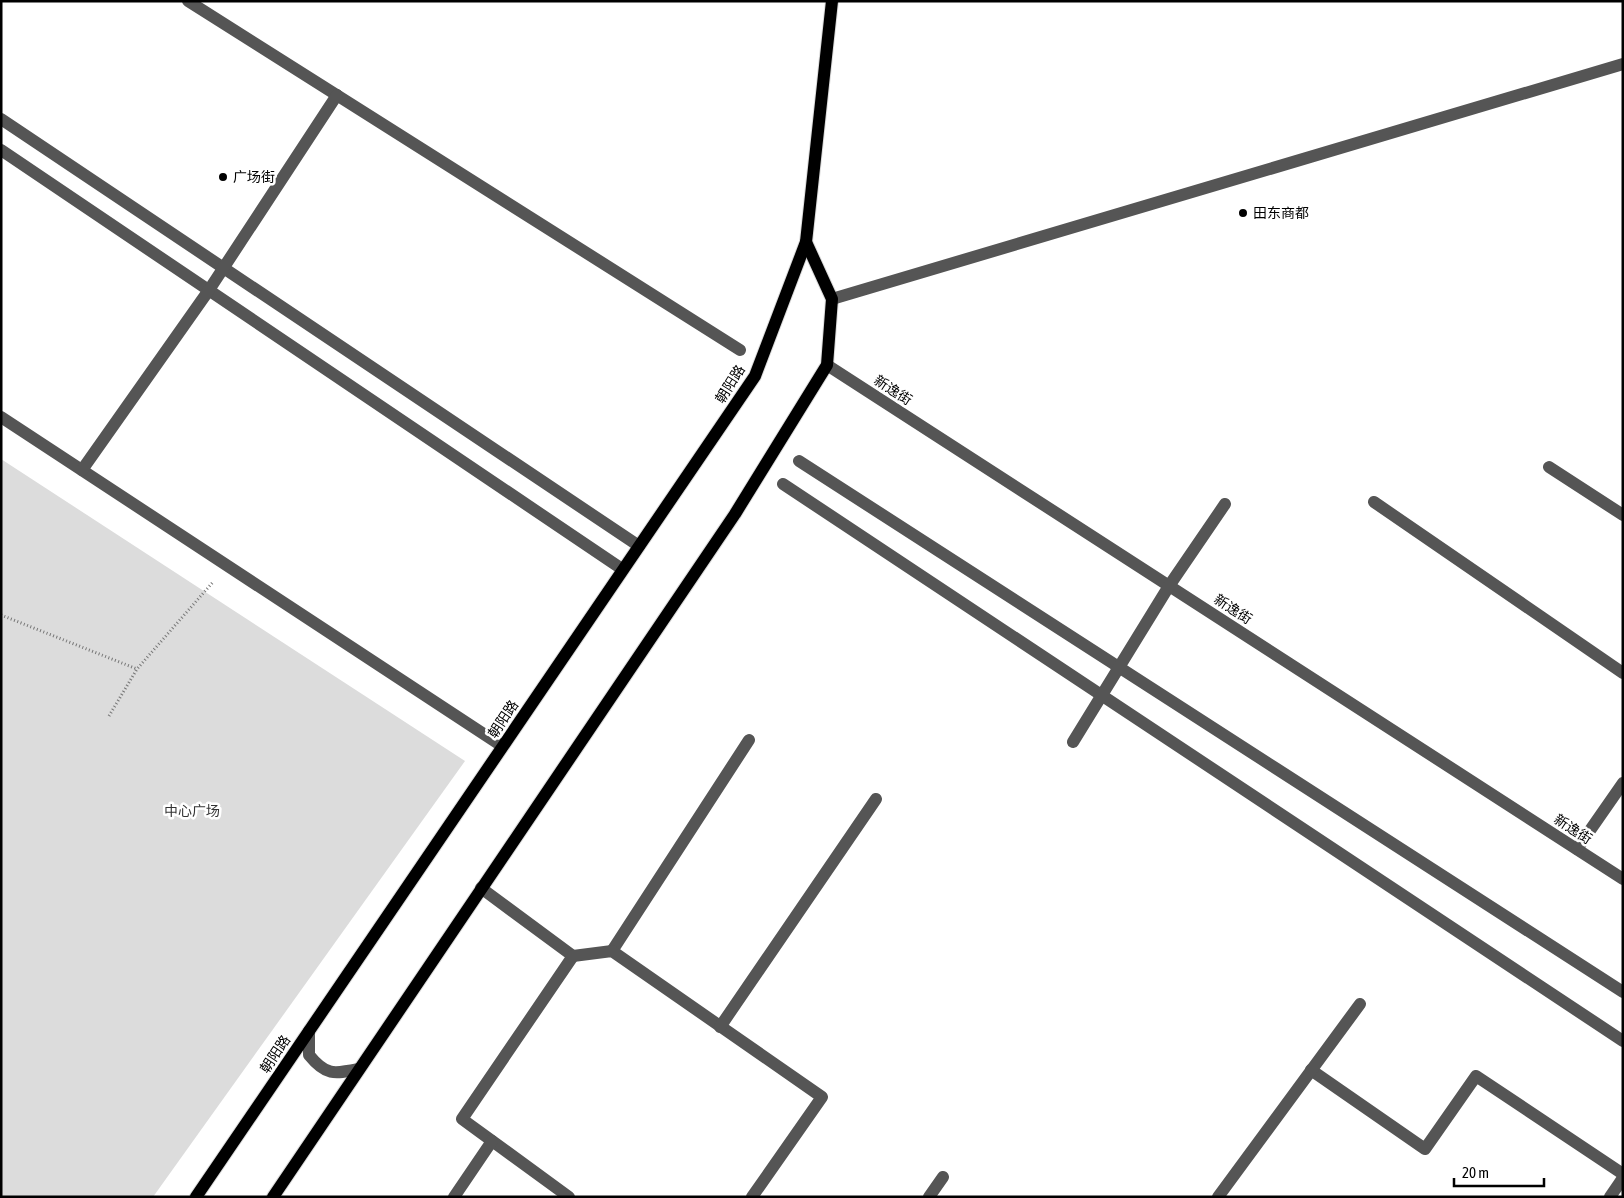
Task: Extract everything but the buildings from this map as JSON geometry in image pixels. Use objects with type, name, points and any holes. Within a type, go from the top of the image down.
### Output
[{"type":"main road","name":"朝阳路","points":[[196,1197],[755,376],[806,242],[832,1]]},
{"type":"main road","points":[[273,1197],[735,514],[827,366],[832,300],[806,242]]},
{"type":"street","points":[[188,1],[740,350]]},
{"type":"street","points":[[832,300],[1623,64]]},
{"type":"street","points":[[82,470],[224,268],[337,96]]},
{"type":"street","points":[[1,119],[639,546]]},
{"type":"street","points":[[1,150],[622,569]]},
{"type":"street","name":"新逸街","points":[[827,366],[1623,878]]},
{"type":"street","points":[[1,417],[502,746]]},
{"type":"street","points":[[799,461],[1623,992]]},
{"type":"street","points":[[1550,467],[1623,515]]},
{"type":"street","points":[[783,484],[1623,1041]]},
{"type":"street","points":[[1374,502],[1623,673]]},
{"type":"street","points":[[1073,742],[1169,586],[1225,504]]},
{"type":"street","points":[[612,952],[749,740]]},
{"type":"street","points":[[1577,849],[1623,783]]},
{"type":"street","points":[[720,1027],[876,800]]},
{"type":"street","points":[[481,888],[573,956],[612,952],[822,1097],[752,1197]]},
{"type":"street","points":[[569,1197],[462,1119],[573,956]]},
{"type":"street","points":[[1218,1197],[1360,1004]]},
{"type":"street","points":[[309,1031],[309,1055],[320,1068],[336,1074],[359,1069]]},
{"type":"street","points":[[1311,1070],[1425,1150],[1476,1076],[1623,1174]]},
{"type":"street","points":[[454,1197],[492,1141]]},
{"type":"street","points":[[929,1197],[943,1177]]},
{"type":"street","points":[[1610,1197],[1623,1178]]},
{"type":"path","points":[[109,716],[137,670],[213,582]]},
{"type":"path","points":[[1,614],[137,670]]},
{"type":"green space","name":"中心广场","points":[[1,459],[465,761],[153,1197],[1,1197]]},
{"type":"place","name":"广场街","points":[[223,177]]},
{"type":"place","name":"田东商都","points":[[1243,213]]}]
